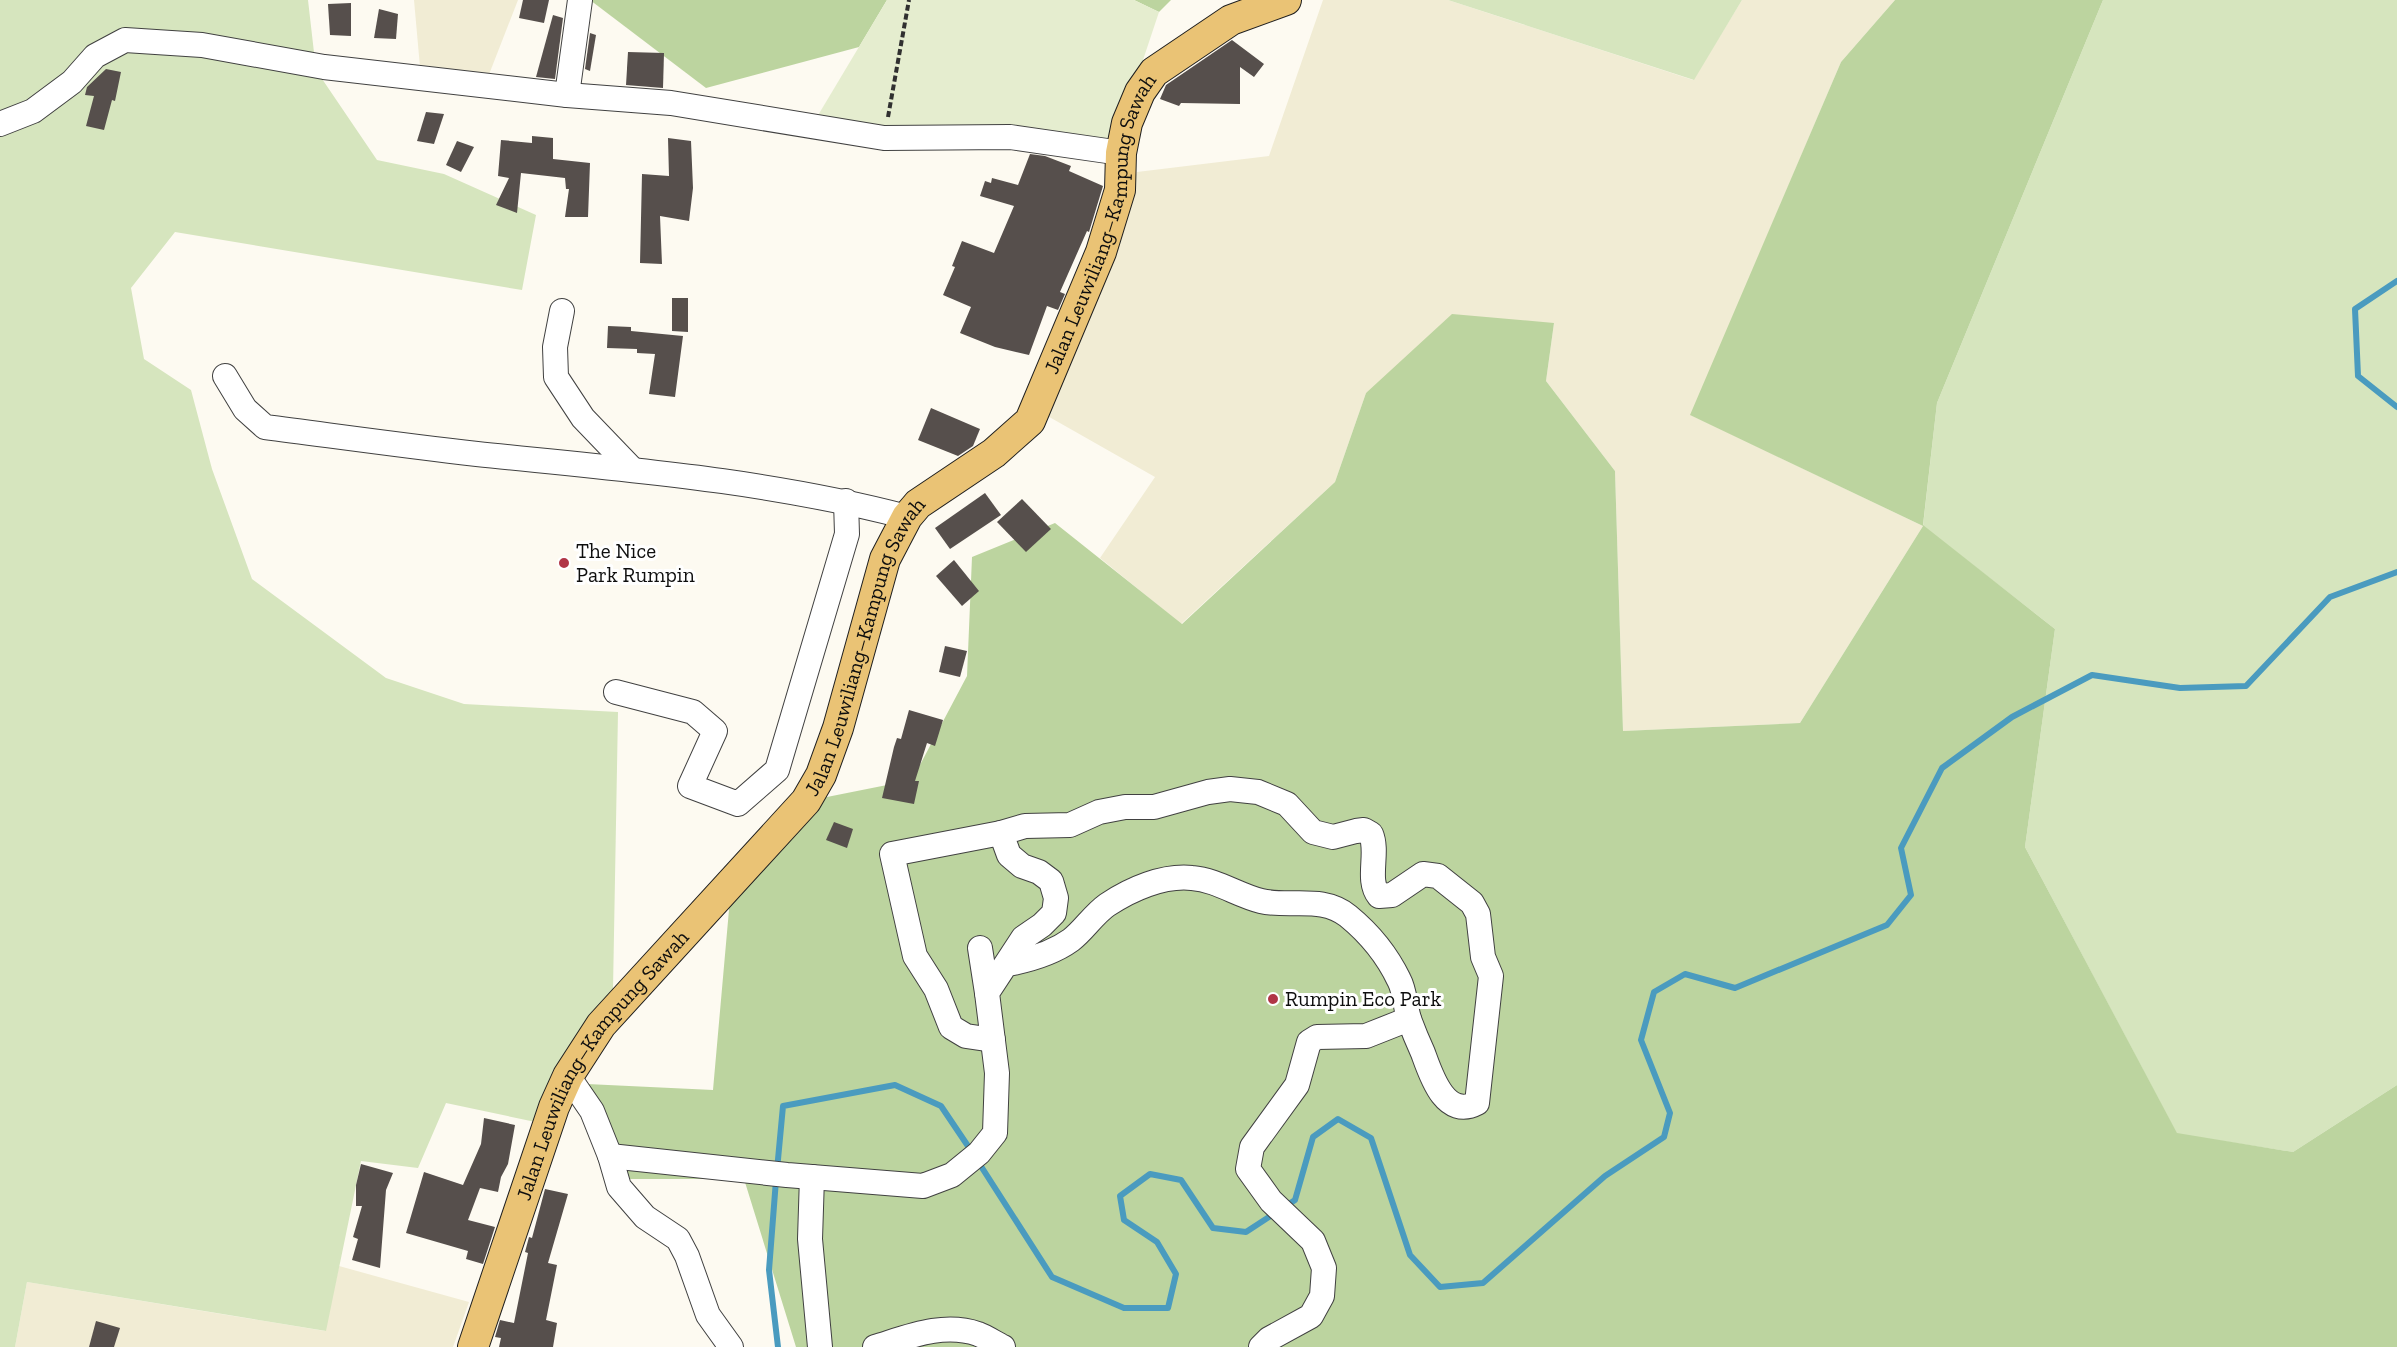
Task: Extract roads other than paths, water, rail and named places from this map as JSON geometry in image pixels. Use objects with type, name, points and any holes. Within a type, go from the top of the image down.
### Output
[{"type":"main road","name":"Jalan Leuwiliang–Kampung Sawah","points":[[473,1347],[555,1107],[568,1076],[601,1024],[806,801],[821,775],[838,728],[885,560],[907,517],[918,504],[994,453],[1030,421],[1101,252],[1120,190],[1121,153],[1127,123],[1140,92],[1154,72],[1231,20],[1286,0]]},
{"type":"street","points":[[567,95],[580,0]]},
{"type":"street","points":[[0,124],[33,111],[72,82],[95,56],[125,40],[202,45],[324,67],[567,95],[671,103],[884,138],[1010,137],[1121,153]]},
{"type":"street","points":[[562,311],[555,347],[556,377],[583,418],[632,469]]},
{"type":"street","points":[[225,376],[245,409],[265,427],[475,454],[632,469],[846,501],[907,517]]},
{"type":"street","points":[[616,692],[693,712],[715,731],[690,786],[738,804],[777,770],[847,534],[846,501]]},
{"type":"street","points":[[993,1040],[966,1036],[951,1027],[936,989],[915,956],[892,854],[1025,826],[1070,825],[1099,812],[1125,807],[1154,807],[1208,792],[1230,789],[1258,792],[1287,804],[1312,831],[1333,837],[1364,830],[1371,834],[1375,891],[1379,896],[1392,895],[1418,876],[1430,873],[1438,876],[1472,903],[1478,914],[1483,957],[1491,976],[1477,1103],[1470,1107],[1460,1107],[1441,1094],[1409,1019],[1401,982],[1384,954],[1366,932],[1346,915],[1326,904],[1262,901],[1208,880],[1170,879],[1141,887],[1107,905],[1072,939],[1053,950],[1008,964]]},
{"type":"street","points":[[987,993],[1023,938],[1042,925],[1054,913],[1056,898],[1051,881],[1039,872],[1022,866],[1009,855],[1001,832]]},
{"type":"street","points":[[610,1156],[787,1175],[923,1186],[952,1175],[980,1153],[995,1133],[997,1073],[980,948]]},
{"type":"street","points":[[1261,1347],[1269,1339],[1311,1316],[1322,1296],[1324,1268],[1312,1241],[1271,1201],[1248,1169],[1252,1147],[1297,1085],[1309,1042],[1317,1037],[1366,1036],[1409,1019]]},
{"type":"street","points":[[568,1076],[592,1112],[610,1156],[619,1186],[645,1217],[678,1239],[687,1256],[708,1315],[731,1347]]},
{"type":"street","points":[[812,1177],[810,1239],[820,1347]]},
{"type":"street","points":[[875,1347],[936,1329],[957,1329],[978,1334],[1003,1347]]},
{"type":"waterway","points":[[2397,281],[2355,309],[2358,376],[2397,407]]},
{"type":"waterway","points":[[1286,1206],[1295,1200],[1313,1137],[1338,1119],[1371,1138],[1410,1255],[1440,1287],[1483,1283],[1605,1176],[1664,1137],[1670,1113],[1641,1040],[1654,992],[1685,974],[1735,988],[1887,925],[1911,895],[1901,848],[1942,768],[2012,717],[2092,675],[2180,688],[2246,686],[2330,597],[2397,572]]},
{"type":"waterway","points":[[777,1170],[783,1106],[895,1085],[941,1106],[972,1152]]},
{"type":"waterway","points":[[977,1160],[1052,1277],[1124,1308],[1168,1308],[1176,1274],[1157,1242],[1124,1220],[1120,1196],[1150,1174],[1181,1180],[1213,1228],[1246,1232],[1275,1213]]},
{"type":"waterway","points":[[776,1180],[769,1270],[778,1347]]},
{"type":"place","name":"The Nice Park Rumpin","points":[[564,563]]},
{"type":"place","name":"Rumpin Eco Park","points":[[1273,999]]}]
